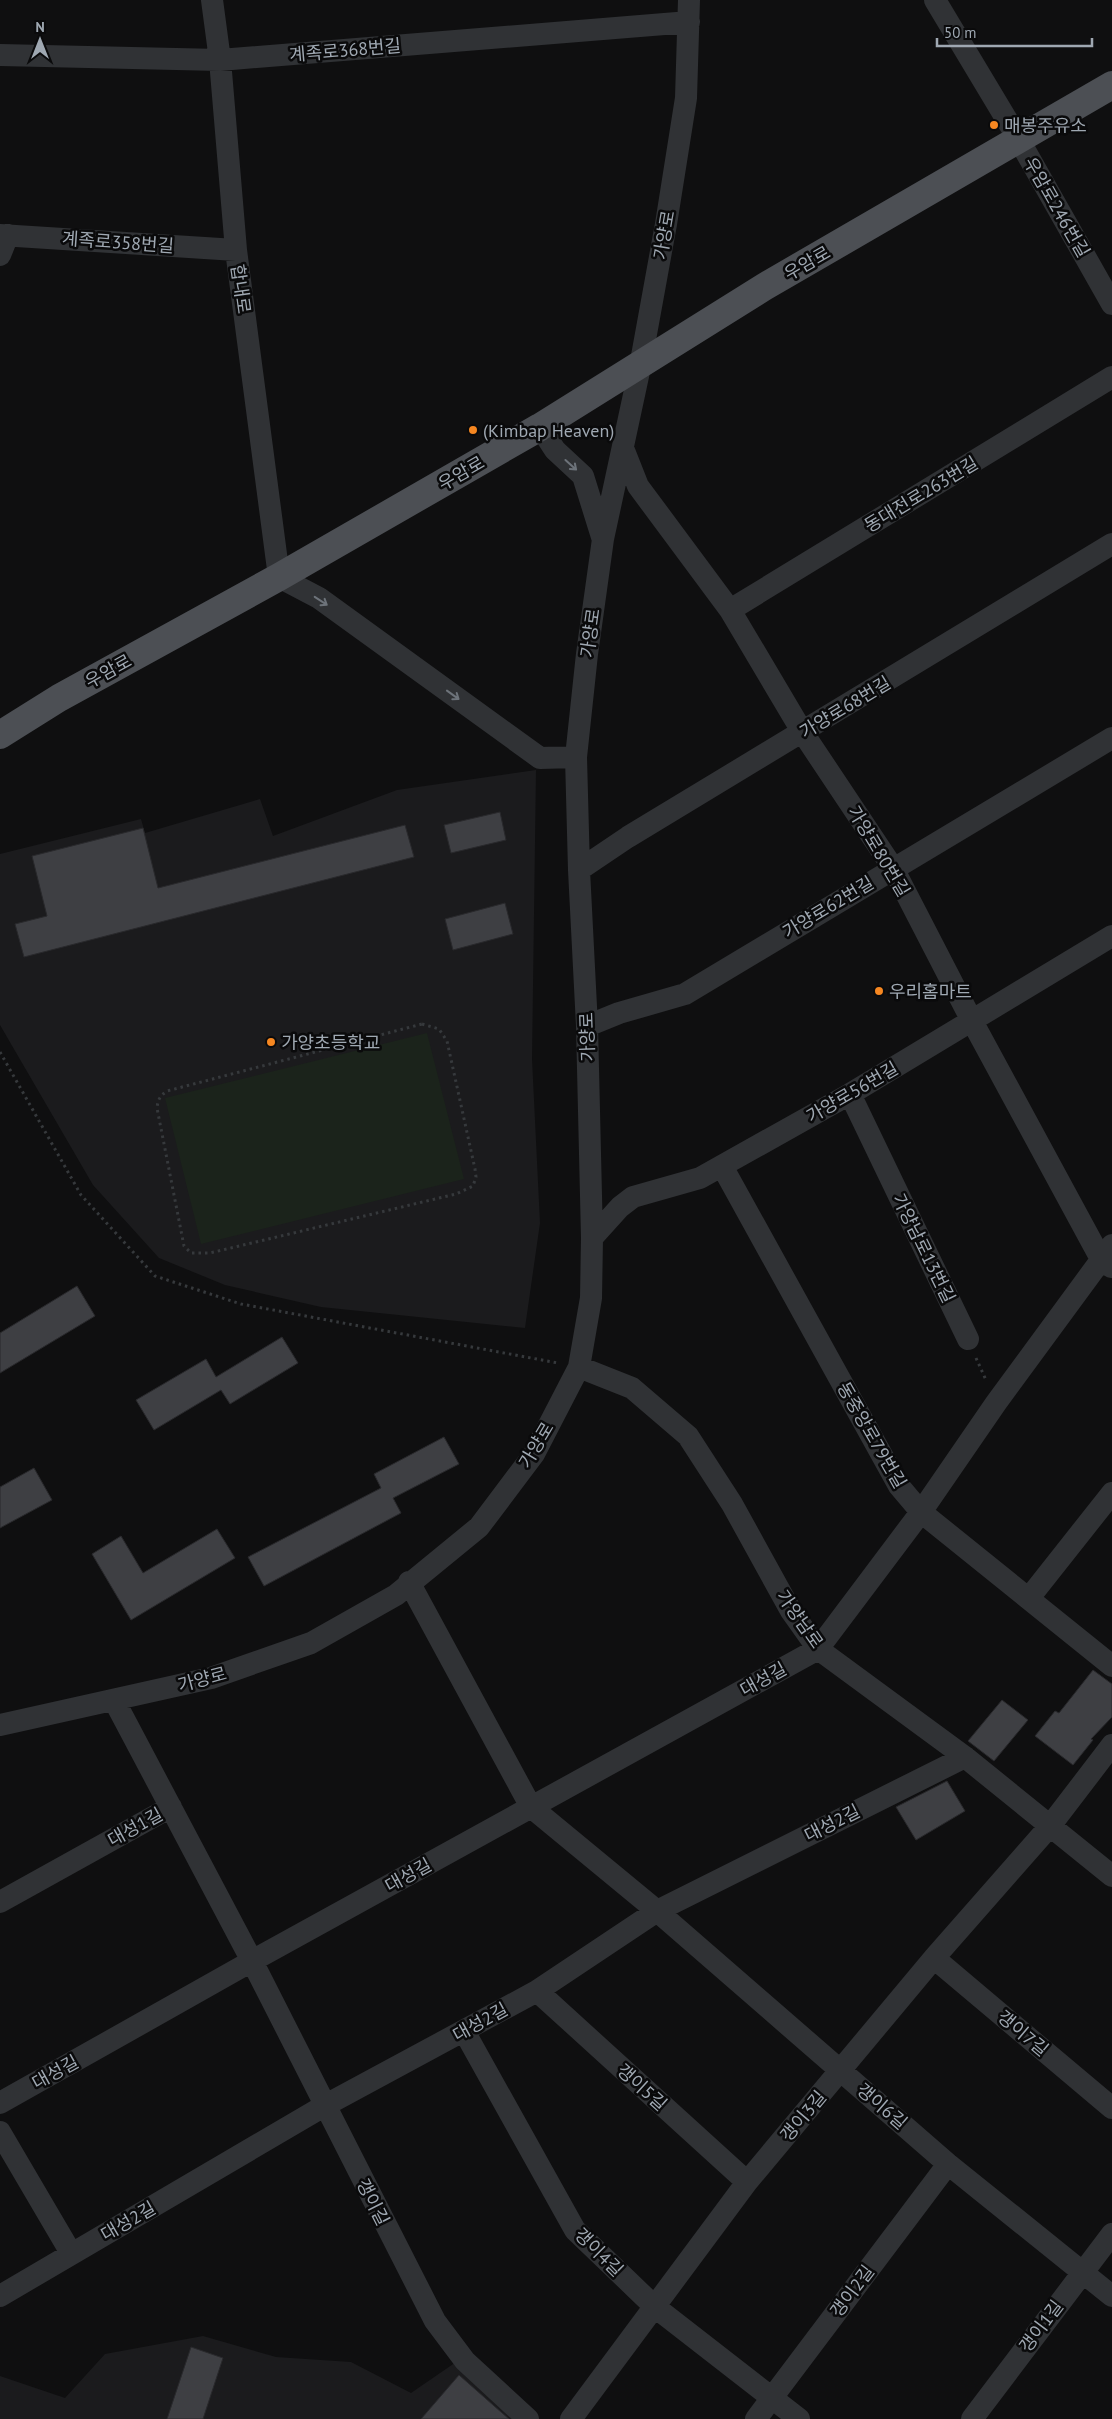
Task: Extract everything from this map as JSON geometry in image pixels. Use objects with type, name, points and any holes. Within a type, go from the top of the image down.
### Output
[{"type":"main road","name":"우암로","points":[[0,735],[59,698],[279,577],[540,427],[764,288],[1112,85]]},
{"type":"street","name":"합내로","points":[[212,0],[220,60],[236,250],[279,577]]},
{"type":"street","points":[[935,0],[1019,140]]},
{"type":"street","name":"계족로368번길","points":[[0,55],[220,60],[689,11]]},
{"type":"street","name":"가양로","points":[[3,1717],[114,1700],[212,1678],[311,1644],[396,1595],[409,1582],[479,1526],[534,1454],[578,1367],[590,1298],[592,1238],[588,1026],[579,870],[576,757],[587,654],[603,539],[640,366],[666,224],[686,98],[689,11]]},
{"type":"street","name":"우암로246번길","points":[[1019,140],[1104,270],[1112,304]]},
{"type":"street","name":"계족로358번길","points":[[3,242],[236,250]]},
{"type":"street","name":"동대전로263번길","points":[[730,610],[1112,377]]},
{"type":"street","points":[[540,427],[555,450],[583,476],[603,539]]},
{"type":"street","name":"가양로80번길","points":[[622,448],[638,486],[657,515],[730,610],[803,733],[893,868],[972,1021],[1108,1257]]},
{"type":"street","name":"가양로68번길","points":[[579,870],[628,838],[1112,544]]},
{"type":"street","points":[[279,577],[319,598],[540,758],[576,757]]},
{"type":"street","name":"가양로62번길","points":[[588,1026],[620,1013],[685,994],[1112,738]]},
{"type":"street","name":"가양로56번길","points":[[592,1238],[620,1207],[632,1197],[700,1178],[850,1094],[1112,936]]},
{"type":"street","name":"가양남로13번길","points":[[850,1094],[968,1339]]},
{"type":"street","name":"동중앙로79번길","points":[[722,1166],[899,1486],[921,1512],[1112,1666]]},
{"type":"street","points":[[818,1649],[921,1512],[996,1403],[1108,1257]]},
{"type":"street","name":"가양남로","points":[[578,1367],[632,1388],[688,1436],[732,1504],[791,1611],[818,1649],[965,1757],[1112,1876]]},
{"type":"street","points":[[1029,1598],[1112,1494]]},
{"type":"street","points":[[409,1582],[531,1806]]},
{"type":"street","name":"대성길","points":[[0,2103],[531,1806],[818,1649]]},
{"type":"street","points":[[114,1700],[171,1807]]},
{"type":"street","name":"갱이3길","points":[[572,2419],[747,2182],[934,1958],[1050,1826],[1112,1746]]},
{"type":"street","name":"대성2길","points":[[0,2296],[324,2106],[464,2032],[537,1990],[657,1911],[965,1757]]},
{"type":"street","name":"갱이6길","points":[[531,1806],[657,1911],[948,2164],[1112,2296]]},
{"type":"street","name":"대성1길","points":[[0,1902],[171,1807],[252,1961]]},
{"type":"street","name":"갱이7길","points":[[934,1958],[1112,2108]]},
{"type":"street","name":"갱이길","points":[[252,1961],[435,2322],[465,2361],[528,2419]]},
{"type":"street","name":"갱이5길","points":[[537,1990],[747,2182]]},
{"type":"street","name":"갱이4길","points":[[464,2032],[575,2230],[654,2307],[799,2419]]},
{"type":"street","points":[[0,2132],[71,2253]]},
{"type":"street","name":"갱이2길","points":[[756,2419],[948,2164]]},
{"type":"street","name":"갱이1길","points":[[972,2419],[1081,2272],[1112,2234]]},
{"type":"path","points":[[422,1024],[439,1029],[447,1042],[475,1169],[476,1177],[473,1186],[456,1194],[210,1253],[191,1253],[184,1246],[157,1108],[158,1101],[167,1091],[422,1024]]},
{"type":"path","points":[[0,1052],[81,1194],[155,1276],[241,1304],[578,1367]]},
{"type":"path","points":[[968,1339],[996,1403]]},
{"type":"shaded area","name":"가양초등학교","points":[[536,770],[532,1059],[540,1223],[525,1328],[321,1307],[225,1285],[159,1258],[93,1185],[0,1025],[0,854],[141,819],[145,833],[260,799],[273,836],[397,790]]},
{"type":"shaded area","points":[[427,1033],[464,1179],[201,1244],[165,1098]]},
{"type":"shaded area","points":[[203,2336],[276,2357],[351,2362],[411,2393],[459,2360],[515,2419],[0,2419],[0,2376],[65,2398],[105,2354]]},
{"type":"building","points":[[500,812],[506,840],[451,853],[444,825]]},
{"type":"building","points":[[405,825],[414,857],[24,957],[15,924],[47,916],[32,856],[143,828],[158,888]]},
{"type":"building","points":[[505,903],[513,934],[453,950],[445,919]]},
{"type":"building","points":[[77,1286],[95,1316],[0,1373],[0,1333]]},
{"type":"building","points":[[282,1337],[298,1363],[230,1404],[221,1390],[154,1430],[136,1400],[206,1359],[216,1377]]},
{"type":"building","points":[[444,1437],[459,1464],[393,1498],[401,1513],[264,1586],[248,1557],[381,1488],[374,1474]]},
{"type":"building","points":[[34,1468],[52,1500],[0,1528],[0,1487]]},
{"type":"building","points":[[217,1529],[235,1558],[131,1620],[92,1554],[121,1536],[143,1573]]},
{"type":"building","points":[[1093,1670],[1112,1684],[1112,1717],[1091,1739],[1093,1740],[1073,1765],[1035,1736],[1055,1711],[1059,1713]]},
{"type":"building","points":[[1002,1700],[1028,1720],[994,1761],[968,1741]]},
{"type":"building","points":[[947,1781],[965,1811],[916,1840],[896,1807]]},
{"type":"building","points":[[191,2347],[223,2358],[203,2419],[167,2419]]},
{"type":"building","points":[[459,2375],[493,2405],[509,2419],[421,2419]]},
{"type":"place","name":"매봉주유소","points":[[994,125]]},
{"type":"place","name":"(Kimbap Heaven)","points":[[473,430]]},
{"type":"place","name":"우리홈마트","points":[[879,991]]},
{"type":"place","name":"가양초등학교","points":[[271,1042]]}]
